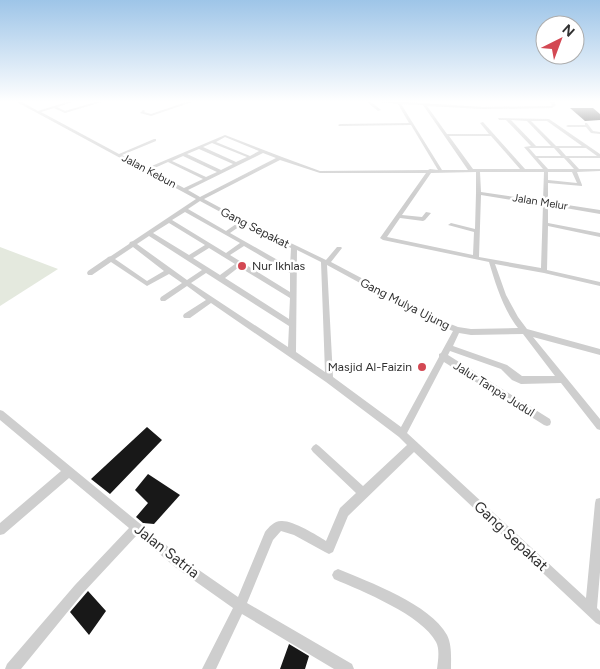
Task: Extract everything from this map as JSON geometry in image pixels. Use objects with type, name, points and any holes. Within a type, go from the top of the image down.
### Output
[{"type":"street","name":"Jalan Kebun","points":[[75,132],[200,199]]},
{"type":"street","points":[[416,132],[440,170]]},
{"type":"street","points":[[444,132],[471,170]]},
{"type":"street","points":[[490,132],[523,170]]},
{"type":"street","points":[[520,132],[534,146]]},
{"type":"street","points":[[541,132],[566,157],[576,170],[580,185],[546,181]]},
{"type":"street","points":[[562,132],[577,146]]},
{"type":"street","points":[[564,132],[600,157]]},
{"type":"street","points":[[446,135],[492,135]]},
{"type":"street","points":[[148,170],[227,136],[320,172],[600,170]]},
{"type":"street","points":[[119,155],[155,140]]},
{"type":"street","points":[[213,142],[250,157]]},
{"type":"street","points":[[544,271],[546,170],[526,147],[587,147]]},
{"type":"street","points":[[199,148],[236,164]]},
{"type":"street","points":[[185,190],[263,151]]},
{"type":"street","points":[[183,154],[220,172]]},
{"type":"street","points":[[535,157],[600,157]]},
{"type":"street","points":[[90,273],[148,232],[200,199],[280,158]]},
{"type":"street","points":[[168,161],[206,179]]},
{"type":"street","points":[[228,168],[245,176]]},
{"type":"street","points":[[430,170],[383,236],[385,240],[491,260],[600,284]]},
{"type":"street","points":[[476,258],[479,193],[478,170]]},
{"type":"street","name":"Jalan Melur","points":[[479,193],[600,212]]},
{"type":"street","name":"Gang Sepakat","points":[[200,199],[294,248],[292,354],[402,434],[600,619]]},
{"type":"street","points":[[184,209],[294,272]]},
{"type":"street","points":[[398,216],[423,219],[428,213]]},
{"type":"street","points":[[168,220],[293,297]]},
{"type":"street","points":[[226,234],[243,222]]},
{"type":"street","points":[[546,224],[600,235]]},
{"type":"street","points":[[451,225],[477,231]]},
{"type":"street","points":[[148,232],[292,324]]},
{"type":"street","points":[[132,243],[169,271],[292,354]]},
{"type":"street","points":[[225,256],[243,244]]},
{"type":"street","points":[[189,258],[209,245]]},
{"type":"street","name":"Gang Mulya Ujung","points":[[294,248],[457,330],[479,333],[524,331],[600,352]]},
{"type":"street","points":[[328,379],[325,262],[340,248]]},
{"type":"street","points":[[110,258],[146,284],[169,271]]},
{"type":"street","points":[[491,260],[508,305],[524,331],[600,426]]},
{"type":"street","points":[[221,278],[240,264]]},
{"type":"street","points":[[163,299],[207,269]]},
{"type":"street","points":[[187,316],[212,299]]},
{"type":"street","name":"Jalur Tanpa Judul","points":[[402,434],[457,330]]},
{"type":"street","points":[[447,347],[504,367],[515,378],[521,380],[563,379]]},
{"type":"street","name":"Jalur Tanpa Judul","points":[[442,356],[547,422]]},
{"type":"street","name":"Jalan Satria","points":[[0,414],[179,563],[240,606],[347,669]]},
{"type":"street","points":[[209,669],[240,606],[268,536],[274,529],[281,526],[290,528],[329,548],[344,512],[414,445]]},
{"type":"street","points":[[316,449],[363,493]]},
{"type":"street","points":[[0,530],[69,470]]},
{"type":"street","points":[[591,610],[600,503]]},
{"type":"street","points":[[12,669],[79,589],[137,528]]},
{"type":"street","points":[[338,575],[404,606],[436,630],[443,640],[444,669]]},
{"type":"shaded area","points":[[0,247],[58,269],[0,306]]},
{"type":"building","points":[[147,427],[162,440],[110,494],[91,479]]},
{"type":"building","points":[[148,474],[180,495],[154,524],[143,523],[136,517],[148,503],[135,490]]},
{"type":"building","points":[[88,591],[106,611],[89,635],[70,612]]},
{"type":"building","points":[[289,644],[309,656],[305,669],[280,669]]},
{"type":"place","name":"Nur Ikhlas","points":[[242,266]]},
{"type":"place","name":"Masjid Al-Faizin","points":[[422,367]]}]
